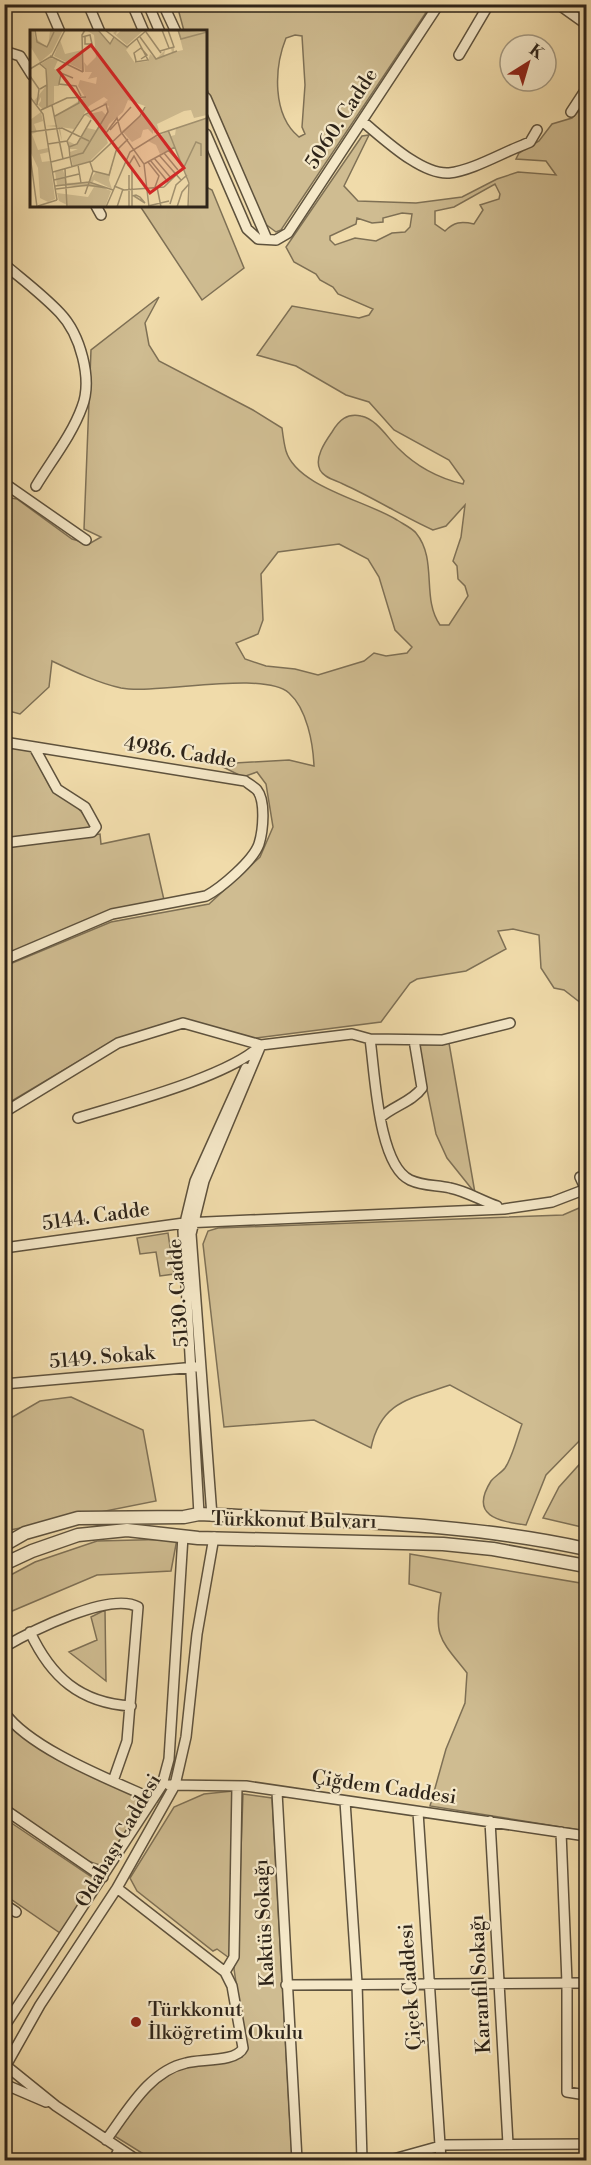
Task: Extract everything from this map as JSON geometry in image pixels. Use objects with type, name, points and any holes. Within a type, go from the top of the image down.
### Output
[{"type":"street","points":[[48,4],[59,30]]},
{"type":"street","points":[[88,4],[99,30]]},
{"type":"street","points":[[132,4],[143,30]]},
{"type":"street","points":[[148,4],[159,30]]},
{"type":"street","points":[[163,4],[175,30]]},
{"type":"street","name":"5060. Cadde","points":[[266,237],[276,240],[288,233],[439,4]]},
{"type":"street","points":[[459,55],[489,4]]},
{"type":"street","points":[[558,4],[586,24]]},
{"type":"street","points":[[4,51],[20,56],[30,72]]},
{"type":"street","points":[[571,112],[586,89]]},
{"type":"street","points":[[207,100],[266,237],[258,238],[248,230],[207,136]]},
{"type":"street","points":[[362,121],[422,166],[440,172],[458,170],[524,145],[530,142],[537,129]]},
{"type":"street","points":[[96,207],[100,215]]},
{"type":"street","points":[[4,264],[61,314],[73,335],[87,372],[86,395],[81,411],[36,486]]},
{"type":"street","points":[[6,487],[86,540]]},
{"type":"street","name":"4986. Cadde","points":[[4,742],[245,781],[258,791],[263,808],[259,844],[253,855],[218,890],[206,896],[112,914],[4,960]]},
{"type":"street","points":[[4,843],[92,832],[95,829],[96,824],[85,807],[57,789],[34,747]]},
{"type":"street","points":[[8,1110],[118,1043],[183,1023],[261,1045],[352,1034],[370,1039],[442,1040],[510,1023]]},
{"type":"street","points":[[370,1039],[388,1155],[395,1168],[408,1180],[428,1186],[452,1188],[504,1209]]},
{"type":"street","points":[[381,1117],[392,1107],[417,1094],[422,1088],[414,1040]]},
{"type":"street","points":[[78,1118],[211,1074],[252,1054],[261,1045]]},
{"type":"street","name":"5130. Cadde","points":[[189,1223],[204,1181],[261,1045]]},
{"type":"street","name":"5130. Cadde","points":[[199,1514],[197,1367],[189,1223],[195,1182],[252,1054]]},
{"type":"street","points":[[580,1177],[586,1190]]},
{"type":"street","name":"5144. Cadde","points":[[4,1248],[189,1223],[504,1209],[552,1202],[586,1190]]},
{"type":"street","name":"5130. Cadde","points":[[197,1367],[212,1516]]},
{"type":"street","name":"5149. Sokak","points":[[4,1384],[197,1367]]},
{"type":"street","name":"Türkkonut Bulvarı","points":[[4,1545],[25,1533],[78,1518],[184,1517],[199,1514],[443,1527],[513,1535],[586,1549]]},
{"type":"street","points":[[212,1516],[214,1537]]},
{"type":"street","points":[[183,1536],[184,1517]]},
{"type":"street","name":"Türkkonut Bulvarı","points":[[4,1564],[32,1551],[78,1535],[126,1530],[183,1536],[444,1544],[493,1549],[586,1566]]},
{"type":"street","name":"Odabaşı Caddesi","points":[[4,2027],[162,1785],[169,1759],[183,1536]]},
{"type":"street","name":"Odabaşı Caddesi","points":[[5,2066],[40,2005],[117,1888],[175,1785],[186,1737],[197,1634],[214,1537]]},
{"type":"street","points":[[4,1647],[30,1632],[104,1604],[134,1604],[138,1607],[128,1741],[114,1781]]},
{"type":"street","points":[[30,1632],[43,1659],[77,1691],[105,1704],[131,1706]]},
{"type":"street","points":[[4,1712],[8,1724],[45,1746],[153,1799]]},
{"type":"street","name":"Çiğdem Caddesi","points":[[162,1785],[237,1786],[586,1836]]},
{"type":"street","points":[[225,1972],[234,1957],[237,1786]]},
{"type":"street","name":"Kaktüs Sokağı","points":[[277,1792],[297,2160]]},
{"type":"street","points":[[345,1801],[357,1983],[362,2160]]},
{"type":"street","points":[[4,1809],[103,1877]]},
{"type":"street","name":"Çiçek Caddesi","points":[[418,1812],[441,2160]]},
{"type":"street","name":"Karanfil Sokağı","points":[[490,1821],[508,2144]]},
{"type":"street","points":[[561,1832],[567,1983],[567,2092],[586,2095]]},
{"type":"street","points":[[106,2140],[142,2092],[171,2069],[184,2063],[235,2056],[241,2053],[243,2048],[232,1986],[225,1972],[117,1888]]},
{"type":"street","points":[[4,1904],[16,1912]]},
{"type":"street","points":[[286,1984],[586,1983]]},
{"type":"street","points":[[5,2066],[56,2106],[137,2160]]},
{"type":"street","points":[[4,2084],[56,2106]]},
{"type":"street","points":[[390,2160],[439,2146],[586,2144]]},
{"type":"street","points":[[114,2160],[119,2149]]},
{"type":"street","points":[[4,2153],[11,2160]]},
{"type":"street","points":[[585,2160],[586,2156]]},
{"type":"shaded area","points":[[177,5],[431,5],[281,230],[276,232],[264,223],[207,89],[207,30],[184,30]],"holes":[[[295,35],[302,36],[305,85],[302,127],[305,134],[299,137],[290,128],[284,116],[278,90],[282,50],[286,38]]]},
{"type":"shaded area","points":[[586,103],[586,1007],[564,990],[554,988],[541,968],[539,935],[513,929],[498,931],[506,949],[466,971],[417,979],[410,983],[381,1022],[249,1039],[180,1019],[116,1039],[5,1105],[5,966],[111,922],[209,904],[260,857],[273,827],[266,784],[257,772],[243,777],[217,764],[289,760],[314,766],[305,717],[289,693],[276,686],[234,683],[121,688],[77,673],[52,661],[49,687],[20,714],[5,710],[7,501],[11,498],[17,499],[72,539],[89,544],[101,537],[84,529],[91,350],[159,297],[145,323],[149,345],[159,361],[253,410],[282,428],[286,451],[293,464],[318,484],[384,513],[414,531],[423,544],[426,555],[434,614],[440,625],[449,625],[468,596],[465,586],[458,579],[457,566],[453,561],[461,537],[465,505],[446,526],[433,530],[327,477],[320,470],[318,460],[324,445],[338,424],[344,418],[356,415],[372,421],[399,449],[421,466],[454,482],[463,484],[464,481],[449,460],[394,430],[369,402],[346,395],[296,366],[257,355],[292,306],[359,318],[369,315],[373,309],[338,294],[333,287],[320,280],[316,274],[294,262],[286,247],[362,136],[369,135],[344,186],[358,201],[416,203],[462,197],[497,179],[518,172],[556,175],[546,161],[516,159],[519,153],[539,141],[552,124],[572,118]],"holes":[[[495,184],[500,194],[499,199],[480,205],[483,210],[474,224],[458,223],[445,231],[435,224],[435,211],[454,207]],[[402,213],[412,214],[410,227],[405,232],[392,233],[376,241],[355,238],[335,245],[330,240],[330,236],[356,224],[357,218],[372,223],[383,222],[383,218]],[[339,544],[368,559],[379,577],[395,630],[412,647],[407,653],[386,656],[374,653],[364,661],[318,675],[295,669],[266,666],[245,659],[236,643],[258,634],[263,620],[261,574],[278,552]]]},
{"type":"shaded area","points":[[207,188],[212,190],[244,268],[202,300],[141,207],[207,207]]},
{"type":"shaded area","points":[[5,746],[31,750],[50,787],[74,804],[92,823],[89,828],[5,839]]},
{"type":"shaded area","points":[[100,834],[101,844],[149,834],[164,900],[103,913],[14,952],[5,948],[5,848]]},
{"type":"shaded area","points":[[449,1043],[475,1193],[447,1158],[436,1134],[418,1045]]},
{"type":"shaded area","points":[[586,1205],[586,1434],[546,1475],[526,1525],[497,1519],[485,1509],[483,1502],[491,1481],[508,1463],[522,1424],[450,1385],[410,1399],[390,1411],[382,1420],[371,1448],[314,1420],[224,1427],[203,1244],[208,1231],[218,1228],[563,1215]]},
{"type":"shaded area","points":[[168,1233],[174,1274],[160,1276],[156,1252],[140,1254],[137,1238]]},
{"type":"shaded area","points":[[71,1397],[143,1430],[156,1501],[5,1531],[4,1422],[40,1401]]},
{"type":"shaded area","points":[[586,1457],[586,1528],[543,1518],[559,1487]]},
{"type":"shaded area","points":[[177,1539],[171,1571],[97,1575],[5,1614],[5,1578],[35,1562],[97,1541]]},
{"type":"shaded area","points":[[410,1554],[586,1584],[586,1831],[430,1806],[446,1749],[465,1703],[467,1673],[441,1637],[438,1619],[441,1593],[409,1584]]},
{"type":"shaded area","points":[[105,1610],[106,1681],[69,1652],[97,1640],[91,1617]]},
{"type":"shaded area","points":[[12,1726],[56,1759],[140,1798],[144,1803],[103,1866],[81,1859],[5,1804],[5,1736]]},
{"type":"shaded area","points":[[233,1791],[230,1957],[228,1957],[217,1949],[213,1951],[137,1891],[130,1878],[174,1807],[204,1794]]},
{"type":"shaded area","points":[[243,1794],[272,1798],[292,2160],[153,2160],[113,2135],[146,2092],[180,2067],[242,2057],[246,2049],[234,1969],[238,1935]]},
{"type":"shaded area","points":[[4,1818],[96,1880],[60,1933],[5,1895]]},
{"type":"place","name":"Türkkonut İlköğretim Okulu","points":[[136,2022]]}]
